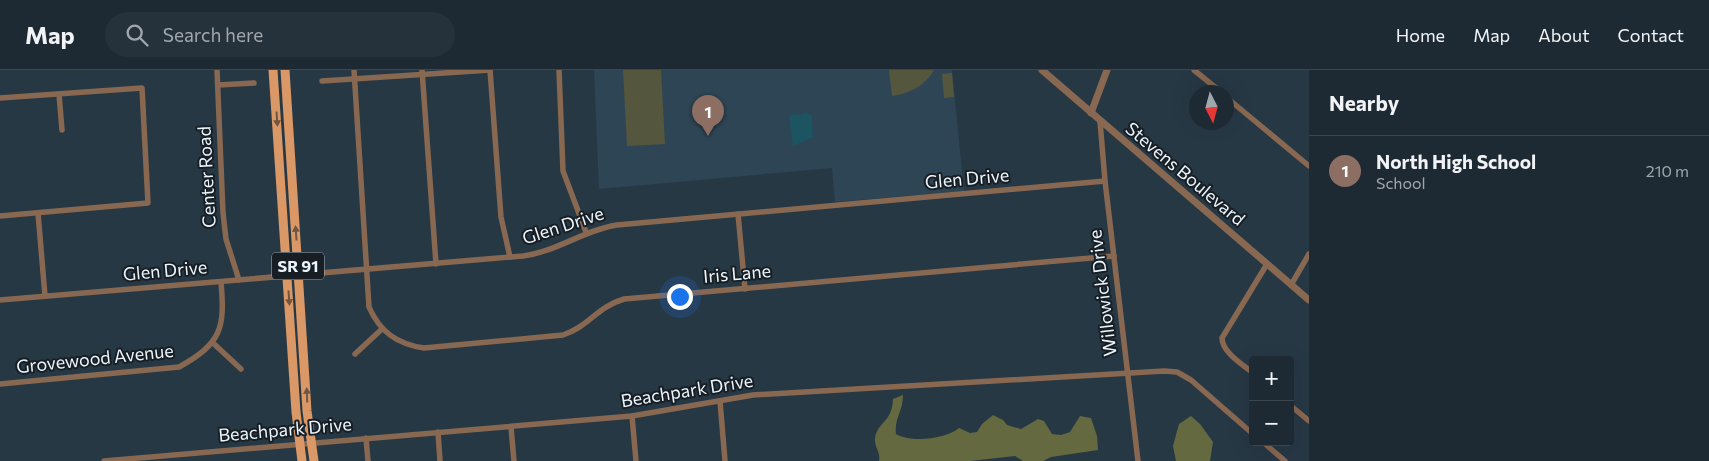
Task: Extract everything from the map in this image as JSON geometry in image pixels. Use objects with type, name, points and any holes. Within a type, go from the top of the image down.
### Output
[{"type":"main road","name":"SR 91","points":[[273,70],[302,461]]},
{"type":"main road","name":"SR 91","points":[[285,70],[298,275],[314,461]]},
{"type":"street","name":"Center Road","points":[[217,70],[223,213],[226,239],[239,280]]},
{"type":"street","name":"Iris Lane","points":[[354,70],[368,307],[382,330],[401,343],[424,348],[562,335],[580,328],[611,303],[624,300],[1114,256]]},
{"type":"street","points":[[322,82],[423,72],[490,70],[502,217],[510,257]]},
{"type":"street","points":[[559,70],[563,171],[586,232]]},
{"type":"street","name":"Stevens Boulevard","points":[[1042,70],[1309,300]]},
{"type":"street","points":[[1091,113],[1107,70]]},
{"type":"street","points":[[1194,70],[1212,85]]},
{"type":"street","points":[[423,72],[436,264]]},
{"type":"street","points":[[218,85],[254,83]]},
{"type":"street","points":[[0,98],[142,88],[148,203],[0,216]]},
{"type":"street","points":[[58,94],[62,130]]},
{"type":"street","points":[[1234,104],[1309,166]]},
{"type":"street","name":"Willowick Drive","points":[[1100,121],[1105,181],[1138,461]]},
{"type":"street","name":"Glen Drive","points":[[0,300],[510,257],[541,253],[586,232],[617,225],[1105,181]]},
{"type":"street","points":[[38,213],[45,296]]},
{"type":"street","points":[[738,214],[745,289]]},
{"type":"street","points":[[1291,285],[1309,254]]},
{"type":"street","points":[[1249,370],[1227,351],[1222,344],[1222,338],[1267,264]]},
{"type":"street","name":"Grovewood Avenue","points":[[0,384],[179,367],[194,359],[213,343],[222,323],[221,282]]},
{"type":"street","points":[[354,354],[382,330]]},
{"type":"street","points":[[213,343],[241,369]]},
{"type":"street","name":"Beachpark Drive","points":[[104,461],[632,416],[753,395],[1164,371],[1183,375],[1249,431]]},
{"type":"street","points":[[720,401],[725,461]]},
{"type":"street","points":[[1294,408],[1309,421]]},
{"type":"street","points":[[632,416],[636,461]]},
{"type":"street","points":[[511,427],[514,461]]},
{"type":"street","points":[[438,432],[440,461]]},
{"type":"street","points":[[366,438],[368,461]]},
{"type":"street","points":[[1268,446],[1285,461]]},
{"type":"shaded area","points":[[594,70],[952,70],[964,191],[835,202],[832,168],[599,189]]},
{"type":"shaded area","points":[[806,112],[812,116],[813,137],[793,146],[789,117],[793,114],[800,115]]},
{"type":"green space","points":[[623,70],[661,70],[665,144],[627,146]]},
{"type":"green space","points":[[889,70],[934,70],[921,85],[892,96]]},
{"type":"green space","points":[[952,73],[954,97],[944,98],[942,74]]},
{"type":"green space","points":[[903,395],[896,428],[896,434],[902,437],[919,439],[937,437],[946,435],[959,428],[970,433],[977,432],[982,424],[993,415],[1003,420],[1007,425],[1021,429],[1038,419],[1044,421],[1052,434],[1061,435],[1070,432],[1080,416],[1091,418],[1097,436],[1098,450],[1051,457],[1043,461],[1023,461],[1015,456],[970,461],[879,461],[875,441],[877,432],[890,413],[893,399]]},
{"type":"green space","points":[[1191,416],[1200,424],[1213,442],[1210,461],[1176,461],[1173,446],[1179,424]]},
{"type":"place","name":"North High School","points":[[708,136]]}]
